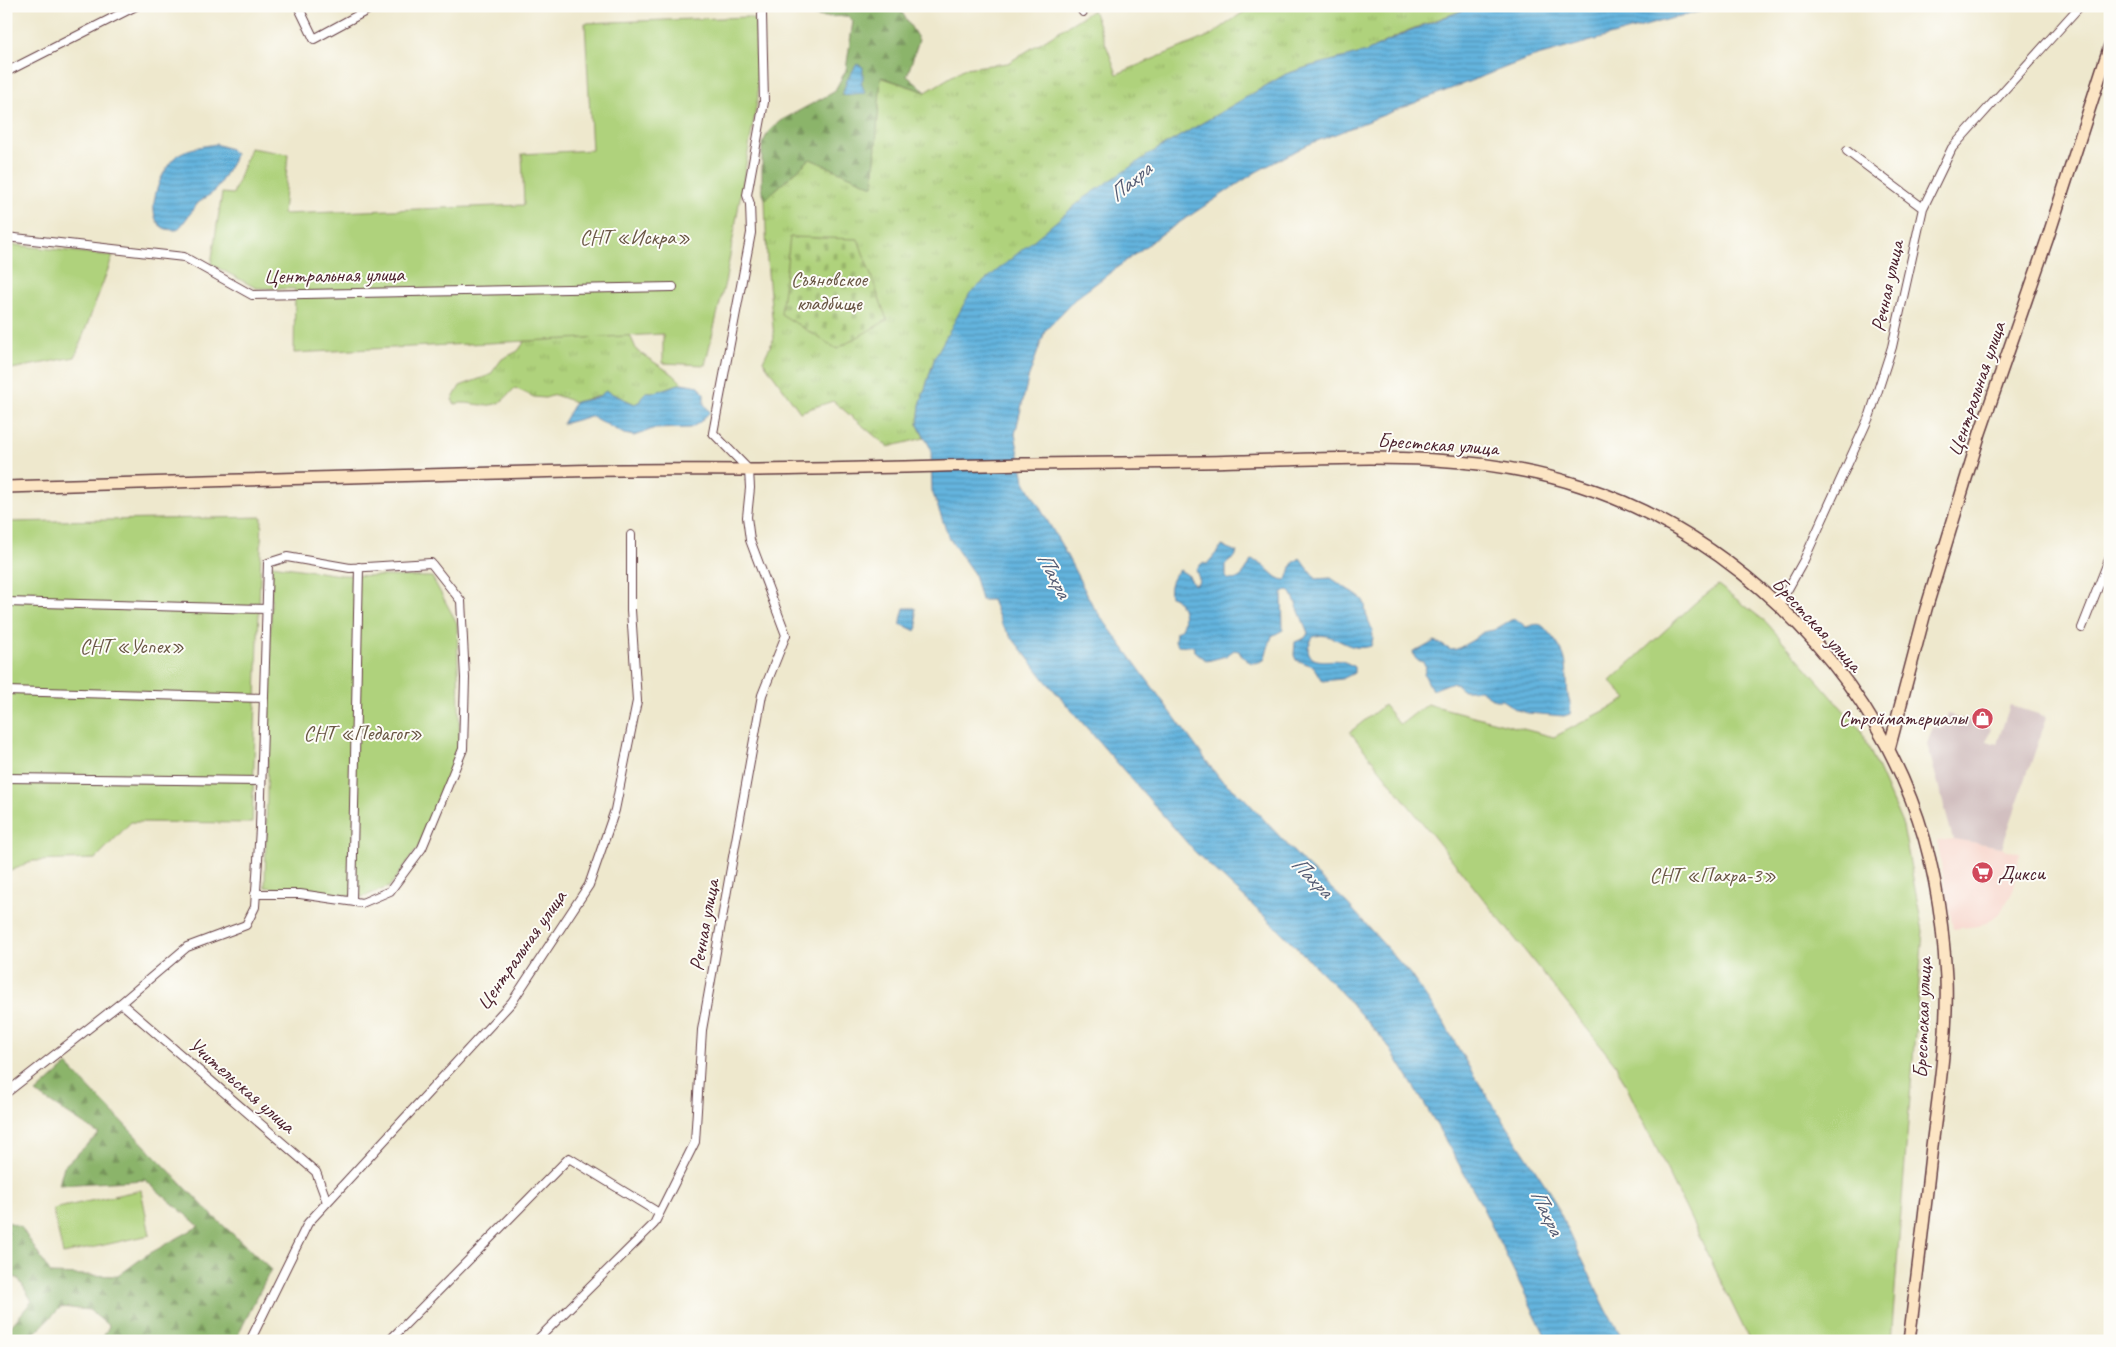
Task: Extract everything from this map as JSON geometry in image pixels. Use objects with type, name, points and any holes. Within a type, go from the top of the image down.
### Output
[{"type":"main road","name":"Центральная улица","points":[[1888,749],[1926,609],[1977,442],[2048,237],[2110,45]]},
{"type":"main road","name":"Брестская улица","points":[[6,487],[572,470],[749,470],[1112,461],[1188,462],[1414,459],[1467,462],[1516,469],[1587,488],[1619,500],[1662,522],[1726,563],[1778,605],[1821,650],[1859,699],[1888,749],[1914,804],[1936,890],[1946,982],[1940,1081],[1909,1341]]},
{"type":"street","points":[[6,72],[136,6]]},
{"type":"street","points":[[298,6],[314,39],[375,6]]},
{"type":"street","name":"Речная улица","points":[[1778,605],[1804,560],[1870,414],[1892,347],[1922,208],[1952,148],[2080,6]]},
{"type":"street","points":[[749,470],[713,434],[751,233],[750,204],[747,196],[764,102],[762,14]]},
{"type":"street","points":[[1847,151],[1922,208]]},
{"type":"street","name":"Центральная улица","points":[[6,237],[184,257],[252,295],[673,286]]},
{"type":"street","name":"Речная улица","points":[[536,1341],[654,1224],[695,1142],[704,1021],[762,695],[786,635],[750,540],[747,517],[750,488],[749,470]]},
{"type":"street","name":"Центральная улица","points":[[250,1341],[308,1223],[512,1002],[590,885],[616,810],[637,701],[631,610],[631,535]]},
{"type":"street","points":[[2082,628],[2110,557]]},
{"type":"street","points":[[6,1093],[121,1003],[188,947],[246,925],[255,907],[255,894],[261,781],[268,563],[287,558],[350,568],[431,563],[461,601],[465,678],[463,749],[422,848],[390,891],[362,903],[300,894],[255,894]]},
{"type":"street","points":[[352,901],[359,567]]},
{"type":"street","points":[[6,602],[266,609]]},
{"type":"street","points":[[6,691],[264,698]]},
{"type":"street","points":[[6,778],[261,781]]},
{"type":"street","name":"Учительская улица","points":[[121,1003],[316,1172],[327,1202]]},
{"type":"street","points":[[389,1341],[569,1158],[659,1214]]},
{"type":"shaded area","points":[[2010,705],[2047,717],[2002,847],[1953,839],[1927,744],[1933,726],[1943,729],[1948,714],[1991,728],[1987,741],[1997,744]]},
{"type":"shaded area","points":[[1953,839],[2002,847],[2008,851],[2019,852],[2017,875],[2013,891],[1999,915],[1979,926],[1953,929],[1937,841]]},
{"type":"green space","points":[[807,6],[898,6],[919,40],[907,76],[926,92],[881,77],[873,186],[810,159],[765,199],[762,191],[762,144],[769,131],[780,121],[834,92],[846,70],[853,21],[848,16],[823,17],[808,14]]},
{"type":"green space","points":[[1252,6],[1474,6],[1409,30],[1366,52],[1286,74],[1151,153],[935,357],[920,405],[918,425],[924,438],[888,447],[833,401],[800,412],[763,361],[774,338],[767,262],[765,199],[810,158],[873,186],[880,77],[926,92],[965,68],[1008,63],[1093,10],[1117,74],[1211,35]]},
{"type":"green space","name":"СНТ «Искра»","points":[[748,17],[755,20],[758,96],[726,278],[705,365],[663,363],[663,334],[294,353],[295,289],[256,288],[211,264],[222,193],[233,194],[250,148],[288,154],[283,214],[524,205],[522,154],[592,150],[585,23]]},
{"type":"green space","name":"Съяновское кладбище","points":[[790,237],[858,239],[887,320],[837,349],[781,314]]},
{"type":"green space","points":[[6,244],[113,256],[75,357],[6,370]]},
{"type":"green space","points":[[630,335],[637,351],[674,375],[682,383],[656,392],[646,392],[640,401],[635,404],[611,393],[575,402],[555,395],[545,398],[534,397],[515,388],[504,399],[495,404],[455,404],[452,400],[460,386],[490,375],[502,359],[518,351],[525,341]]},
{"type":"green space","name":"СНТ «Успех»","points":[[262,517],[252,823],[131,822],[95,859],[33,861],[6,873],[6,522]]},
{"type":"green space","name":"СНТ «Педагог»","points":[[272,565],[340,575],[432,577],[457,623],[460,750],[420,845],[389,887],[362,897],[265,887]]},
{"type":"green space","name":"СНТ «Пахра-3»","points":[[1718,585],[1766,622],[1861,730],[1903,826],[1923,931],[1891,1341],[1750,1341],[1616,1065],[1350,732],[1384,705],[1400,725],[1427,704],[1554,737],[1627,699],[1610,681],[1696,602]]},
{"type":"green space","points":[[67,1065],[213,1216],[271,1269],[235,1341],[101,1341],[109,1326],[89,1310],[61,1307],[27,1341],[6,1341],[6,1332],[32,1301],[18,1278],[6,1277],[6,1221],[21,1227],[51,1274],[118,1276],[145,1256],[199,1226],[145,1180],[59,1185],[64,1166],[99,1134],[36,1093]]},
{"type":"green space","points":[[141,1190],[150,1235],[63,1254],[53,1209]]},
{"type":"water","name":"Пахра","points":[[1474,6],[1725,6],[1684,15],[1527,59],[1307,145],[1256,172],[1162,234],[1075,299],[1045,331],[1028,379],[1015,434],[1024,480],[1062,546],[1093,606],[1219,778],[1244,798],[1305,864],[1347,903],[1410,974],[1444,1023],[1473,1074],[1550,1192],[1606,1309],[1624,1341],[1548,1341],[1477,1196],[1427,1108],[1387,1044],[1337,988],[1278,929],[1195,852],[1045,680],[1002,625],[992,600],[981,600],[974,574],[949,538],[932,491],[931,449],[918,425],[920,405],[935,357],[970,293],[1083,199],[1151,153],[1286,74],[1366,52],[1409,31]]},
{"type":"water","points":[[857,64],[863,67],[863,79],[861,82],[865,93],[842,95],[847,80]]},
{"type":"water","points":[[216,144],[230,149],[235,154],[233,161],[215,191],[198,203],[177,230],[162,227],[156,220],[154,200],[161,178],[167,168],[173,159],[183,152]]},
{"type":"water","points":[[682,383],[699,386],[704,394],[704,404],[710,412],[699,423],[690,428],[653,429],[634,436],[624,434],[591,416],[562,424],[575,402],[596,398],[606,391],[635,404],[640,401],[646,392],[656,392]]},
{"type":"water","points":[[1222,546],[1237,552],[1235,557],[1226,564],[1226,578],[1231,580],[1239,578],[1245,572],[1251,560],[1262,564],[1277,577],[1285,580],[1288,577],[1292,564],[1300,558],[1316,579],[1331,578],[1362,599],[1373,633],[1371,646],[1354,647],[1334,638],[1320,635],[1313,637],[1308,649],[1314,659],[1348,663],[1354,667],[1354,673],[1342,679],[1322,681],[1313,666],[1296,660],[1294,655],[1295,642],[1305,638],[1308,633],[1292,594],[1288,590],[1282,593],[1283,630],[1272,636],[1264,660],[1256,663],[1250,662],[1239,651],[1234,650],[1226,656],[1207,661],[1195,651],[1193,646],[1178,645],[1175,641],[1176,632],[1183,624],[1184,618],[1178,602],[1170,596],[1171,582],[1180,570],[1189,576],[1194,585],[1198,583],[1199,579],[1196,570],[1202,563],[1207,564]]},
{"type":"water","points":[[904,608],[915,608],[918,627],[916,631],[900,624]]},
{"type":"water","points":[[1516,619],[1526,627],[1537,624],[1541,625],[1561,649],[1566,662],[1568,695],[1571,706],[1570,714],[1564,716],[1528,713],[1517,710],[1502,700],[1495,700],[1480,690],[1462,690],[1453,682],[1432,690],[1424,674],[1426,667],[1423,662],[1416,659],[1413,651],[1419,650],[1435,641],[1451,650],[1457,649],[1483,632],[1494,630]]},
{"type":"place","name":"Стройматериалы","points":[[1983,718]]},
{"type":"place","name":"Дикси","points":[[1982,873]]}]
